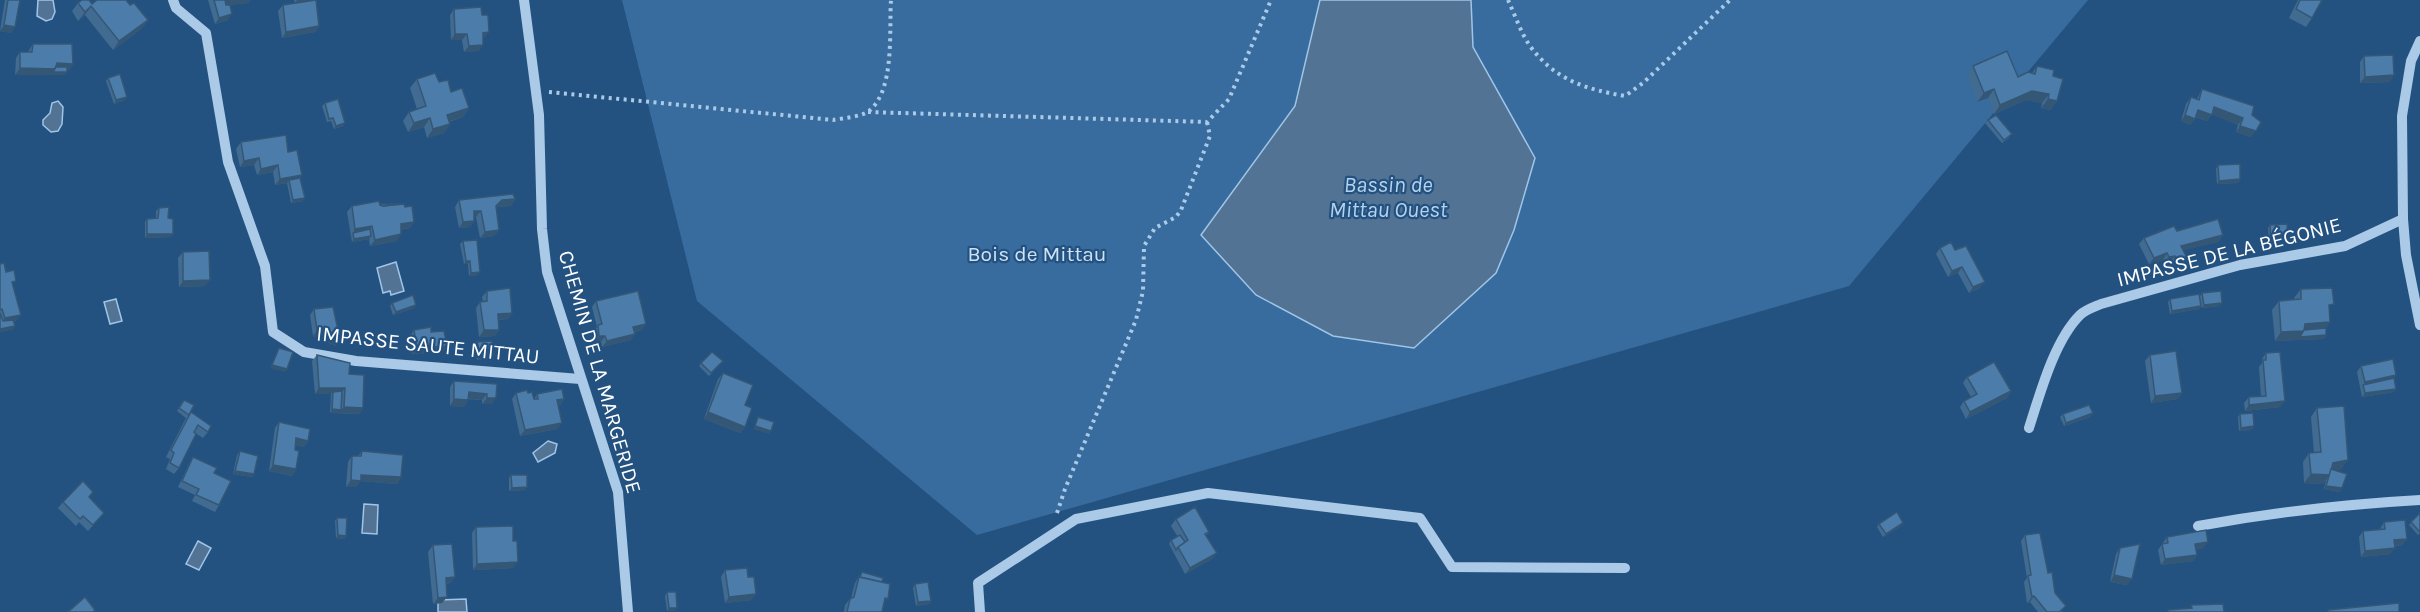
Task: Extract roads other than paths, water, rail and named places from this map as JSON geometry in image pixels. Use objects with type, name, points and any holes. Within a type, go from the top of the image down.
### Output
[{"type":"street","name":"IMPASSE SAUTE MITTAU","points":[[173,0],[176,8],[206,33],[228,162],[265,266],[273,332],[304,352],[356,361],[580,379]]},
{"type":"street","name":"CHEMIN DE LA MARGERIDE","points":[[524,0],[539,116],[542,229],[547,272],[618,492],[628,612]]},
{"type":"street","points":[[2420,41],[2411,62],[2402,116],[2403,219],[2406,255],[2420,325]]},
{"type":"street","name":"IMPASSE DE LA BÉGONIE","points":[[2029,428],[2045,377],[2065,335],[2080,314],[2101,304],[2240,265],[2345,246],[2403,219]]},
{"type":"street","points":[[980,612],[978,583],[1076,519],[1208,493],[1420,518],[1452,567],[1625,568]]},
{"type":"street","points":[[2198,526],[2420,500]]},
{"type":"water","points":[[38,0],[53,0],[55,12],[52,19],[46,21],[37,16]]},
{"type":"water","name":"Bassin de Mittau Ouest","points":[[1320,0],[1471,0],[1473,47],[1535,158],[1514,230],[1496,273],[1414,348],[1333,336],[1256,295],[1201,235],[1295,106]]},
{"type":"water","points":[[58,101],[63,107],[62,124],[58,131],[51,132],[43,125],[43,120],[50,113],[52,103]]},
{"type":"water","points":[[396,262],[404,291],[391,295],[390,291],[383,293],[377,268]]},
{"type":"water","points":[[116,299],[122,321],[110,324],[104,302]]},
{"type":"water","points":[[548,441],[557,444],[555,453],[538,462],[533,453]]},
{"type":"water","points":[[364,504],[378,505],[377,534],[362,533]]},
{"type":"water","points":[[198,541],[211,548],[199,570],[186,564]]},
{"type":"water","points":[[466,599],[467,612],[438,612],[438,600]]},
{"type":"park label","name":"Bois de Mittau","points":[[1037,254]]}]
